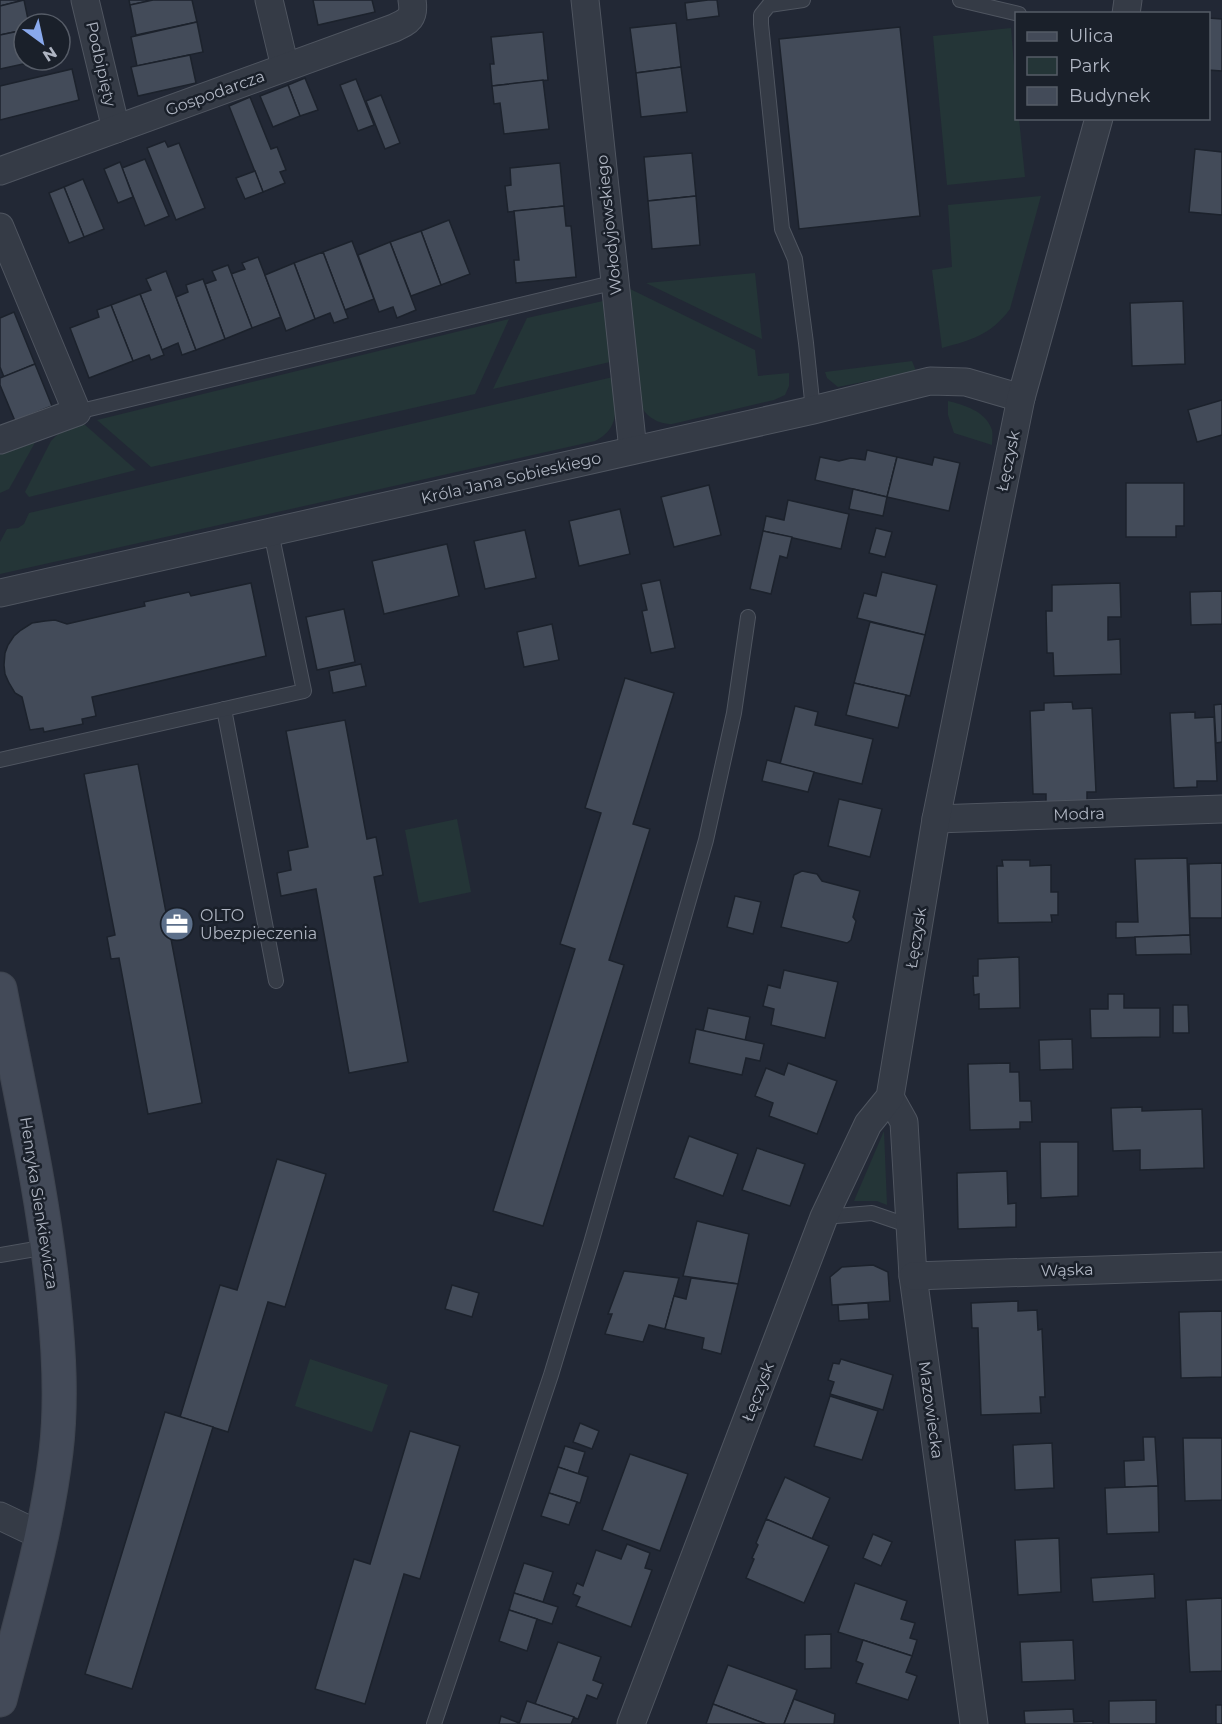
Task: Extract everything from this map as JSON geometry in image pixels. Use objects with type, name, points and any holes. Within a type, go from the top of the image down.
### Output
[{"type":"street","name":"Podbipięty","points":[[85,0],[116,129]]},
{"type":"street","points":[[269,0],[285,67]]},
{"type":"street","name":"Gospodarcza","points":[[0,171],[404,23],[410,18],[413,10],[412,0]]},
{"type":"street","name":"Wołodyjowskiego","points":[[585,0],[633,450]]},
{"type":"street","name":"Łęczysk","points":[[631,1724],[824,1217],[868,1124],[890,1097],[936,819],[1021,398],[1099,120]]},
{"type":"street","points":[[0,227],[77,412],[0,440]]},
{"type":"street","name":"Króla Jana Sobieskiego","points":[[0,593],[813,410],[930,381],[966,382],[1021,398]]},
{"type":"street","name":"Modra","points":[[936,819],[1222,809]]},
{"type":"street","name":"Henryka Sienkiewicza","points":[[0,989],[49,1247],[59,1353],[57,1451],[42,1536],[0,1700]]},
{"type":"street","name":"Mazowiecka","points":[[890,1097],[904,1122],[913,1276],[974,1724]]},
{"type":"street","name":"Wąska","points":[[913,1276],[1222,1266]]},
{"type":"street","points":[[0,1516],[42,1536]]},
{"type":"lane","points":[[803,0],[769,5],[760,15],[760,24],[782,229],[795,259],[813,410]]},
{"type":"lane","points":[[960,0],[1015,13]]},
{"type":"lane","points":[[77,412],[616,282]]},
{"type":"lane","points":[[0,760],[304,691],[271,532]]},
{"type":"lane","points":[[434,1724],[554,1366],[706,840],[734,713],[748,617]]},
{"type":"lane","points":[[224,709],[276,981]]},
{"type":"lane","points":[[824,1217],[872,1213],[910,1226]]},
{"type":"lane","points":[[0,1255],[49,1247]]},
{"type":"green space","points":[[1011,28],[1015,78],[1015,120],[1019,120],[1025,177],[947,185],[933,36]]},
{"type":"green space","points":[[1041,196],[1010,309],[988,331],[942,348],[932,270],[952,267],[948,205]]},
{"type":"green space","points":[[755,273],[762,339],[646,283]]},
{"type":"green space","points":[[624,286],[755,350],[758,376],[789,373],[789,386],[785,395],[774,400],[672,424],[651,418],[637,400]]},
{"type":"green space","points":[[603,301],[610,362],[493,389],[527,318]]},
{"type":"green space","points":[[509,319],[475,394],[151,467],[97,420]]},
{"type":"green space","points":[[912,361],[916,371],[838,387],[827,378],[825,372]]},
{"type":"green space","points":[[613,377],[616,405],[614,421],[610,429],[595,441],[0,574],[0,542],[7,529],[18,528],[24,524],[29,513]]},
{"type":"green space","points":[[948,401],[967,407],[985,418],[992,430],[992,445],[954,433],[948,415]]},
{"type":"green space","points":[[84,424],[136,470],[29,497],[25,492],[51,441],[59,433]]},
{"type":"green space","points":[[37,439],[9,489],[0,493],[0,454]]},
{"type":"green space","points":[[457,819],[471,892],[419,903],[405,830]]},
{"type":"green space","points":[[884,1131],[887,1205],[877,1201],[854,1201]]},
{"type":"green space","points":[[310,1359],[388,1385],[372,1432],[295,1406]]},
{"type":"building","points":[[0,0],[24,0],[0,6]]},
{"type":"building","points":[[24,0],[26,12],[12,12],[12,32],[0,35],[0,6]]},
{"type":"building","points":[[129,0],[153,0],[130,5]]},
{"type":"building","points":[[153,0],[192,0],[197,22],[136,35],[130,5]]},
{"type":"building","points":[[313,0],[372,0],[375,12],[318,25]]},
{"type":"building","points":[[717,0],[719,16],[687,20],[685,3]]},
{"type":"building","points":[[1210,18],[1222,19],[1222,71],[1210,70]]},
{"type":"building","points":[[197,22],[203,52],[137,66],[131,37]]},
{"type":"building","points":[[676,23],[681,67],[636,73],[630,28]]},
{"type":"building","points":[[900,27],[920,216],[799,229],[779,39]]},
{"type":"building","points":[[12,32],[12,66],[0,69],[0,35]]},
{"type":"building","points":[[543,32],[548,80],[492,86],[490,64],[494,64],[491,37]]},
{"type":"building","points":[[190,55],[196,83],[138,96],[131,67]]},
{"type":"building","points":[[681,67],[687,112],[641,117],[636,73]]},
{"type":"building","points":[[72,69],[79,100],[0,120],[0,86],[59,72],[72,72]]},
{"type":"building","points":[[305,78],[318,110],[300,116],[288,85]]},
{"type":"building","points":[[356,79],[374,125],[358,131],[340,85]]},
{"type":"building","points":[[543,80],[549,129],[504,134],[500,103],[494,104],[492,86]]},
{"type":"building","points":[[288,85],[300,116],[273,127],[260,96]]},
{"type":"building","points":[[381,95],[400,143],[385,149],[366,101]]},
{"type":"building","points":[[250,97],[271,149],[277,147],[286,170],[280,172],[285,183],[263,192],[229,106]]},
{"type":"building","points":[[165,141],[168,147],[179,143],[205,208],[176,220],[147,148]]},
{"type":"building","points":[[1195,149],[1222,152],[1222,215],[1189,212]]},
{"type":"building","points":[[692,153],[696,196],[648,201],[644,157]]},
{"type":"building","points":[[145,159],[169,216],[145,226],[122,168]]},
{"type":"building","points":[[120,162],[133,197],[118,203],[104,169]]},
{"type":"building","points":[[560,163],[564,206],[508,212],[505,186],[511,185],[510,168]]},
{"type":"building","points":[[255,171],[263,192],[245,199],[236,178]]},
{"type":"building","points":[[83,179],[104,229],[84,237],[64,187]]},
{"type":"building","points":[[64,187],[84,237],[69,243],[49,193]]},
{"type":"building","points":[[696,196],[700,245],[652,249],[648,201]]},
{"type":"building","points":[[564,206],[566,226],[571,226],[576,277],[516,283],[514,260],[519,260],[514,211]]},
{"type":"building","points":[[449,220],[470,274],[441,285],[421,231]]},
{"type":"building","points":[[421,231],[441,285],[411,296],[390,242]]},
{"type":"building","points":[[352,241],[374,299],[345,310],[323,252]]},
{"type":"building","points":[[390,242],[416,310],[397,318],[393,307],[379,312],[358,255]]},
{"type":"building","points":[[323,252],[348,318],[334,323],[330,313],[315,319],[294,263]]},
{"type":"building","points":[[258,257],[281,317],[252,328],[231,274],[245,269],[242,263]]},
{"type":"building","points":[[294,263],[315,319],[286,331],[265,275]]},
{"type":"building","points":[[228,265],[252,328],[225,339],[205,284],[216,280],[212,271]]},
{"type":"building","points":[[166,271],[196,350],[182,355],[178,343],[162,350],[140,294],[151,290],[146,279]]},
{"type":"building","points":[[203,279],[225,339],[196,350],[176,297],[188,292],[186,285]]},
{"type":"building","points":[[140,294],[164,355],[151,360],[149,355],[133,361],[111,305]]},
{"type":"building","points":[[1183,301],[1185,364],[1132,366],[1130,303]]},
{"type":"building","points":[[111,305],[133,361],[89,378],[70,328],[99,317],[97,310]]},
{"type":"building","points":[[14,312],[35,364],[4,377],[0,367],[0,318]]},
{"type":"building","points":[[35,364],[52,406],[15,421],[0,385],[0,378]]},
{"type":"building","points":[[1222,400],[1222,435],[1197,442],[1188,410]]},
{"type":"building","points":[[867,450],[897,457],[887,497],[815,480],[820,457],[839,461],[851,458],[865,460]]},
{"type":"building","points":[[897,457],[932,465],[934,457],[960,463],[949,511],[887,497]]},
{"type":"building","points":[[1126,483],[1184,483],[1184,526],[1176,526],[1176,537],[1126,537]]},
{"type":"building","points":[[709,485],[721,535],[674,547],[661,497]]},
{"type":"building","points":[[853,489],[887,497],[883,516],[849,509]]},
{"type":"building","points":[[788,500],[849,514],[841,549],[763,531],[766,516],[784,520]]},
{"type":"building","points":[[620,509],[630,554],[579,566],[569,521]]},
{"type":"building","points":[[876,528],[892,532],[885,557],[869,553]]},
{"type":"building","points":[[525,530],[536,578],[485,589],[474,541]]},
{"type":"building","points":[[763,531],[792,537],[787,558],[780,556],[771,594],[750,589]]},
{"type":"building","points":[[447,544],[459,596],[384,614],[372,561]]},
{"type":"building","points":[[882,572],[937,585],[925,635],[857,618],[864,593],[876,596]]},
{"type":"building","points":[[660,580],[675,648],[651,653],[642,611],[647,610],[641,584]]},
{"type":"building","points":[[251,583],[266,656],[92,697],[96,716],[82,719],[83,724],[44,732],[43,728],[30,730],[22,697],[15,693],[9,683],[4,665],[8,645],[21,630],[32,623],[55,620],[67,624],[145,606],[144,602],[189,592],[191,596]]},
{"type":"building","points":[[1120,583],[1121,617],[1108,617],[1108,640],[1120,639],[1121,674],[1054,676],[1053,653],[1047,653],[1046,611],[1052,611],[1052,585]]},
{"type":"building","points":[[1222,591],[1222,624],[1191,625],[1190,592]]},
{"type":"building","points":[[344,609],[355,662],[317,670],[306,617]]},
{"type":"building","points":[[870,622],[925,635],[910,696],[854,683]]},
{"type":"building","points":[[552,624],[559,660],[524,667],[517,632]]},
{"type":"building","points":[[361,664],[366,686],[333,693],[329,671]]},
{"type":"building","points":[[625,678],[674,693],[633,824],[650,829],[609,960],[624,965],[543,1226],[493,1211],[575,949],[560,944],[601,813],[585,808]]},
{"type":"building","points":[[854,683],[906,695],[898,728],[846,715]]},
{"type":"building","points":[[1072,702],[1073,709],[1092,708],[1096,792],[1087,792],[1087,801],[1046,803],[1046,794],[1033,794],[1030,711],[1044,710],[1044,703]]},
{"type":"building","points":[[1222,704],[1222,742],[1216,743],[1214,705]]},
{"type":"building","points":[[795,706],[818,712],[815,725],[873,739],[862,784],[780,764]]},
{"type":"building","points":[[1195,712],[1195,718],[1214,717],[1217,781],[1197,781],[1197,787],[1174,788],[1170,713]]},
{"type":"building","points":[[345,720],[367,839],[376,837],[383,875],[374,877],[408,1062],[349,1073],[316,889],[281,896],[277,873],[291,870],[288,851],[308,847],[286,731]]},
{"type":"building","points":[[767,760],[814,772],[808,792],[762,781]]},
{"type":"building","points":[[138,764],[202,1103],[148,1114],[119,958],[111,959],[107,937],[115,935],[84,774]]},
{"type":"building","points":[[839,799],[882,809],[870,857],[828,846]]},
{"type":"building","points":[[1187,858],[1190,935],[1116,938],[1116,922],[1138,922],[1135,859]]},
{"type":"building","points":[[1002,860],[1030,860],[1030,866],[1051,865],[1051,892],[1058,892],[1058,915],[1051,915],[1052,922],[998,923],[997,866],[1003,866]]},
{"type":"building","points":[[1222,863],[1222,918],[1190,918],[1189,864]]},
{"type":"building","points":[[802,871],[817,874],[822,881],[860,891],[853,917],[856,921],[851,940],[847,943],[781,927],[794,875]]},
{"type":"building","points":[[735,896],[761,902],[753,934],[727,927]]},
{"type":"building","points":[[1190,935],[1191,954],[1136,955],[1135,937]]},
{"type":"building","points":[[1019,957],[1020,1008],[979,1009],[979,994],[974,995],[973,976],[978,976],[978,959]]},
{"type":"building","points":[[784,970],[838,982],[825,1038],[771,1025],[774,1009],[763,1006],[768,985],[780,988]]},
{"type":"building","points":[[1108,994],[1124,994],[1124,1008],[1160,1008],[1160,1037],[1091,1038],[1090,1009],[1108,1009]]},
{"type":"building","points":[[1173,1005],[1188,1005],[1189,1033],[1173,1033]]},
{"type":"building","points":[[708,1008],[750,1017],[745,1041],[703,1031]]},
{"type":"building","points":[[696,1029],[764,1044],[760,1061],[746,1058],[742,1075],[689,1063]]},
{"type":"building","points":[[1072,1039],[1073,1069],[1040,1070],[1039,1040]]},
{"type":"building","points":[[788,1063],[837,1081],[817,1134],[769,1116],[773,1103],[755,1096],[766,1068],[784,1075]]},
{"type":"building","points":[[1010,1063],[1010,1072],[1019,1072],[1020,1101],[1031,1101],[1032,1122],[1020,1122],[1020,1129],[970,1130],[968,1064]]},
{"type":"building","points":[[1142,1107],[1142,1111],[1202,1109],[1204,1168],[1140,1170],[1140,1150],[1113,1151],[1111,1108]]},
{"type":"building","points":[[689,1136],[738,1154],[723,1196],[674,1178]]},
{"type":"building","points":[[1040,1142],[1078,1142],[1078,1196],[1041,1198]]},
{"type":"building","points":[[757,1148],[805,1164],[790,1206],[742,1190]]},
{"type":"building","points":[[277,1159],[326,1174],[285,1307],[268,1302],[228,1432],[180,1417],[220,1285],[237,1290]]},
{"type":"building","points":[[1007,1171],[1008,1204],[1016,1203],[1016,1227],[958,1229],[957,1173]]},
{"type":"building","points":[[697,1221],[749,1234],[738,1284],[683,1276]]},
{"type":"building","points":[[873,1265],[888,1272],[890,1301],[832,1305],[830,1277],[842,1267]]},
{"type":"building","points":[[624,1271],[679,1278],[665,1329],[649,1325],[643,1342],[605,1334],[612,1314],[608,1314]]},
{"type":"building","points":[[691,1278],[738,1284],[721,1354],[702,1349],[704,1338],[665,1329],[674,1296],[686,1299]]},
{"type":"building","points":[[452,1285],[479,1293],[472,1317],[445,1309]]},
{"type":"building","points":[[1018,1301],[1018,1311],[1037,1310],[1038,1330],[1042,1329],[1045,1397],[1040,1397],[1041,1413],[981,1415],[978,1328],[972,1328],[971,1303]]},
{"type":"building","points":[[868,1303],[869,1319],[839,1321],[838,1305]]},
{"type":"building","points":[[1222,1311],[1222,1377],[1181,1378],[1179,1312]]},
{"type":"building","points":[[841,1359],[893,1375],[883,1410],[830,1394],[834,1382],[828,1380],[833,1363],[839,1364]]},
{"type":"building","points":[[830,1396],[878,1411],[862,1460],[814,1446]]},
{"type":"building","points":[[165,1412],[213,1427],[132,1689],[85,1674]]},
{"type":"building","points":[[580,1423],[599,1431],[592,1449],[573,1442]]},
{"type":"building","points":[[410,1431],[460,1446],[420,1579],[404,1574],[365,1704],[315,1689],[354,1559],[370,1564]]},
{"type":"building","points":[[1143,1437],[1155,1437],[1158,1486],[1125,1487],[1124,1461],[1144,1460]]},
{"type":"building","points":[[1183,1438],[1222,1438],[1222,1500],[1185,1501]]},
{"type":"building","points":[[1052,1443],[1054,1488],[1015,1490],[1013,1445]]},
{"type":"building","points":[[565,1446],[585,1452],[578,1474],[558,1467]]},
{"type":"building","points":[[630,1454],[688,1474],[660,1551],[602,1530]]},
{"type":"building","points":[[558,1467],[588,1477],[580,1503],[549,1493]]},
{"type":"building","points":[[785,1477],[830,1498],[812,1539],[766,1519]]},
{"type":"building","points":[[1158,1486],[1159,1532],[1107,1534],[1105,1488]]},
{"type":"building","points":[[549,1493],[577,1502],[569,1525],[541,1516]]},
{"type":"building","points":[[766,1519],[829,1546],[804,1603],[746,1578]]},
{"type":"building","points":[[873,1534],[892,1542],[881,1566],[863,1558]]},
{"type":"building","points":[[1059,1538],[1061,1592],[1018,1595],[1015,1540]]},
{"type":"building","points":[[627,1544],[650,1553],[645,1568],[652,1570],[631,1627],[576,1606],[580,1597],[573,1594],[577,1583],[583,1586],[596,1550],[621,1559]]},
{"type":"building","points":[[524,1563],[553,1572],[543,1602],[514,1593]]},
{"type":"building","points":[[1154,1574],[1155,1598],[1093,1602],[1091,1578]]},
{"type":"building","points":[[855,1583],[907,1601],[901,1619],[915,1623],[910,1638],[917,1640],[912,1656],[838,1632]]},
{"type":"building","points":[[514,1593],[558,1607],[552,1624],[509,1610]]},
{"type":"building","points":[[1222,1598],[1222,1671],[1190,1672],[1186,1600]]},
{"type":"building","points":[[509,1610],[537,1619],[527,1651],[499,1641]]},
{"type":"building","points":[[831,1634],[831,1668],[805,1669],[805,1635]]},
{"type":"building","points":[[863,1640],[912,1656],[906,1672],[917,1676],[908,1700],[856,1683],[863,1664],[856,1661]]},
{"type":"building","points":[[1073,1640],[1075,1680],[1022,1682],[1020,1642]]},
{"type":"building","points":[[558,1642],[601,1657],[593,1680],[603,1684],[597,1699],[587,1695],[578,1719],[535,1704]]},
{"type":"building","points":[[728,1665],[797,1690],[784,1724],[766,1724],[713,1704]]},
{"type":"building","points":[[794,1699],[835,1714],[834,1724],[784,1724]]},
{"type":"building","points":[[1156,1700],[1156,1724],[1109,1724],[1109,1701]]},
{"type":"building","points":[[527,1701],[574,1717],[571,1724],[519,1724]]},
{"type":"building","points":[[713,1704],[766,1724],[706,1724]]},
{"type":"building","points":[[1216,1705],[1222,1705],[1222,1724],[1216,1724]]},
{"type":"building","points":[[1073,1709],[1074,1722],[1093,1721],[1093,1724],[1025,1724],[1024,1711]]},
{"type":"building","points":[[501,1716],[519,1723],[519,1724],[499,1724]]},
{"type":"place","name":"OLTO Ubezpieczenia","points":[[177,924]]}]
